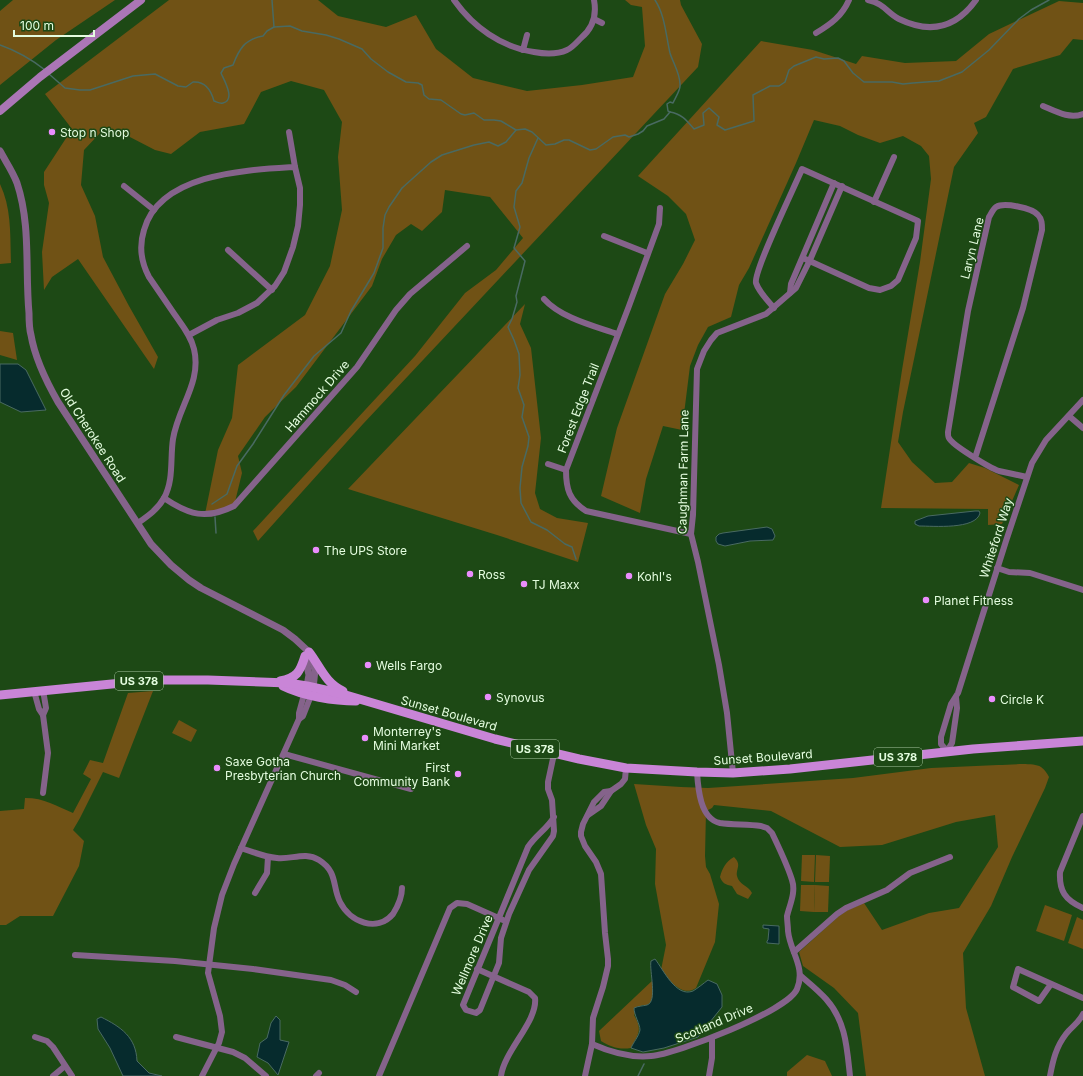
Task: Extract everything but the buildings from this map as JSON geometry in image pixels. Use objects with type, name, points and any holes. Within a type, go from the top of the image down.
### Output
[{"type":"main road","points":[[0,111],[40,77],[141,0]]},
{"type":"main road","points":[[276,683],[298,674],[306,652],[316,662],[329,682],[339,690],[359,699]]},
{"type":"main road","name":"US 378","points":[[0,695],[157,680],[208,680],[276,683]]},
{"type":"main road","name":"Sunset Boulevard","points":[[276,683],[288,689],[359,699],[495,739],[554,754],[626,768],[733,773],[790,769],[947,752],[1083,741]]},
{"type":"street","points":[[454,0],[466,16],[478,27],[501,42],[524,50],[550,54],[569,50],[589,30],[594,19],[594,0]]},
{"type":"street","points":[[816,33],[840,16],[850,0]]},
{"type":"street","points":[[868,0],[881,4],[898,19],[916,25],[936,27],[951,23],[960,18],[976,0]]},
{"type":"street","points":[[594,19],[602,23]]},
{"type":"street","points":[[524,50],[527,35]]},
{"type":"street","points":[[1044,106],[1067,116],[1083,114]]},
{"type":"street","points":[[189,335],[217,320],[238,313],[257,303],[279,282],[288,262],[298,226],[300,205],[300,188],[294,167],[289,132]]},
{"type":"street","name":"Old Cherokee Road","points":[[0,151],[17,182],[24,210],[27,296],[31,334],[45,379],[58,402],[151,544],[163,558],[189,580],[202,588],[283,630],[295,639],[306,652]]},
{"type":"street","points":[[874,202],[894,157]]},
{"type":"street","points":[[138,523],[154,511],[164,498],[170,483],[171,454],[175,428],[193,384],[196,369],[194,349],[189,335],[149,277],[143,263],[141,253],[142,237],[147,221],[154,210],[170,195],[187,186],[209,178],[246,170],[294,167]]},
{"type":"street","points":[[774,308],[762,293],[756,282],[757,274],[802,169],[918,221],[916,238],[898,280],[891,286],[880,290],[869,288],[803,258]]},
{"type":"street","points":[[790,292],[790,284],[803,258],[834,183]]},
{"type":"street","points":[[124,186],[154,210]]},
{"type":"street","name":"Caughman Farm Lane","points":[[733,773],[727,713],[719,665],[691,534],[693,516],[698,369],[704,351],[711,340],[718,333],[766,314],[796,288],[810,260],[842,186]]},
{"type":"street","name":"Laryn Lane","points":[[975,458],[1023,308],[1042,230],[1042,224],[1038,215],[1034,212],[1008,204],[1002,204],[996,207],[989,217],[968,311],[948,432],[950,439],[975,458],[998,470],[1027,477]]},
{"type":"street","name":"Forest Edge Trail","points":[[660,208],[658,224],[566,470],[566,484],[568,492],[574,501],[586,511],[691,534]]},
{"type":"street","points":[[604,236],[647,253]]},
{"type":"street","name":"Hammock Drive","points":[[164,498],[177,507],[188,512],[201,514],[212,514],[224,511],[234,506],[357,367],[396,310],[410,294],[467,246]]},
{"type":"street","points":[[228,250],[272,290]]},
{"type":"street","points":[[544,299],[551,306],[565,314],[617,334]]},
{"type":"street","name":"Whiteford Way","points":[[956,697],[957,708],[952,743],[947,752],[941,744],[941,737],[951,704],[956,697],[1032,463],[1042,445],[1083,400]]},
{"type":"street","points":[[1069,416],[1083,428]]},
{"type":"street","points":[[548,464],[566,470]]},
{"type":"street","points":[[997,568],[1009,572],[1030,573],[1083,590]]},
{"type":"street","points":[[202,1076],[221,1037],[222,1025],[209,979],[208,964],[214,928],[222,895],[241,848],[299,720],[300,712],[309,691],[309,675],[306,652]]},
{"type":"street","points":[[39,691],[46,708],[44,715],[48,753],[43,793]]},
{"type":"street","points":[[284,754],[411,789]]},
{"type":"street","name":"Wellmore Drive","points":[[554,754],[548,782],[554,817],[553,836],[529,870],[520,888],[501,938],[499,963],[480,1010],[476,1013],[466,1010],[463,1005],[528,847],[535,837],[547,828],[554,817]]},
{"type":"street","points":[[585,1076],[592,1044],[593,1018],[603,987],[608,966],[608,959],[604,933],[602,874],[585,846],[581,836],[582,824],[596,799],[604,792],[621,784],[625,779],[626,768]]},
{"type":"street","points":[[697,772],[699,793],[705,812],[711,818],[719,823],[761,826],[767,828],[772,833],[793,881],[793,894],[787,920],[789,937],[801,976],[827,1000],[838,1016],[846,1038],[850,1076]]},
{"type":"street","points":[[1083,816],[1060,872],[1062,889],[1066,897],[1073,904],[1083,908]]},
{"type":"street","points":[[241,848],[268,857],[282,859],[306,856],[319,860],[328,867],[331,872],[338,899],[343,907],[356,919],[366,924],[379,924],[389,918],[399,903],[402,888]]},
{"type":"street","points":[[255,893],[266,873],[268,857]]},
{"type":"street","points":[[794,952],[837,914],[846,908],[887,890],[910,873],[950,857]]},
{"type":"street","points":[[379,1076],[450,908],[461,903],[506,922]]},
{"type":"street","points":[[75,955],[208,964],[331,980],[345,984],[356,992]]},
{"type":"street","points":[[477,969],[534,995],[535,1002],[533,1012],[507,1059],[501,1076]]},
{"type":"street","points":[[1050,984],[1039,1001],[1013,987],[1018,970],[1083,998]]},
{"type":"street","name":"Scotland Drive","points":[[592,1044],[612,1052],[643,1057],[662,1055],[712,1038],[784,1003],[795,994],[801,976]]},
{"type":"street","points":[[1050,1076],[1055,1053],[1067,1033],[1079,1022],[1083,1014]]},
{"type":"street","points":[[35,1036],[47,1041],[53,1047],[72,1076]]},
{"type":"street","points":[[176,1037],[239,1055],[266,1076]]},
{"type":"street","points":[[709,1076],[712,1058],[712,1038]]},
{"type":"street","points":[[53,1076],[65,1066]]},
{"type":"shaded area","points":[[13,0],[115,0],[56,40],[0,85],[0,11]]},
{"type":"shaded area","points":[[169,0],[318,0],[338,16],[386,27],[416,15],[436,49],[473,78],[527,91],[582,85],[633,77],[645,46],[642,7],[631,5],[625,0],[680,0],[681,5],[702,44],[698,67],[363,424],[258,541],[253,531],[415,356],[465,293],[496,270],[523,238],[490,197],[445,190],[442,212],[422,231],[411,224],[396,235],[382,259],[372,286],[296,387],[265,417],[238,456],[242,473],[234,506],[205,514],[218,450],[232,418],[238,365],[305,315],[330,266],[342,210],[338,157],[342,122],[324,90],[291,81],[261,92],[244,124],[200,132],[171,154],[155,150],[126,135],[102,131],[84,150],[81,185],[95,216],[103,257],[158,357],[154,369],[78,259],[52,277],[44,290],[42,252],[49,203],[44,185],[44,172],[72,129],[45,94]]},
{"type":"shaded area","points":[[1059,1],[1083,3],[1083,40],[1073,39],[1060,55],[1013,69],[986,117],[974,123],[978,133],[954,167],[898,442],[912,462],[935,483],[952,482],[969,463],[985,468],[1019,485],[1002,524],[988,525],[988,509],[881,508],[920,262],[931,179],[929,156],[921,146],[903,136],[880,143],[858,135],[840,126],[814,120],[749,268],[739,285],[731,317],[708,327],[698,345],[690,366],[682,430],[663,426],[646,479],[640,513],[601,496],[617,428],[665,294],[695,240],[686,214],[668,196],[638,176],[761,41],[813,50],[856,64],[862,56],[905,63],[956,61],[989,34]]},
{"type":"shaded area","points":[[0,184],[7,203],[11,263],[0,264]]},
{"type":"shaded area","points":[[525,304],[520,324],[531,348],[541,438],[535,493],[540,509],[557,518],[588,523],[578,562],[497,535],[348,489]]},
{"type":"shaded area","points":[[0,331],[13,333],[17,360],[0,355]]},
{"type":"shaded area","points":[[153,691],[119,778],[103,772],[73,830],[84,841],[79,866],[53,916],[20,916],[6,925],[0,925],[0,811],[24,809],[25,798],[32,798],[56,805],[73,813],[91,779],[83,774],[90,760],[103,763],[128,693]]},
{"type":"shaded area","points":[[179,720],[197,730],[191,742],[172,733]]},
{"type":"shaded area","points":[[1037,765],[1044,769],[1049,777],[991,906],[963,953],[966,1008],[985,1076],[866,1076],[858,1013],[834,988],[803,966],[799,952],[839,916],[864,903],[882,930],[929,913],[959,908],[998,847],[995,815],[956,822],[882,845],[840,847],[771,811],[714,805],[706,811],[705,856],[706,867],[710,874],[719,904],[715,942],[696,988],[685,991],[675,986],[669,980],[652,998],[651,1002],[647,1005],[642,1005],[634,1015],[639,1028],[631,1048],[615,1048],[601,1041],[599,1031],[653,980],[661,970],[666,945],[655,884],[656,849],[646,825],[634,784],[708,788],[853,778],[931,768]]},
{"type":"shaded area","points":[[802,855],[815,855],[814,882],[801,881]]},
{"type":"shaded area","points":[[816,855],[830,856],[829,882],[815,882]]},
{"type":"shaded area","points":[[734,857],[738,862],[738,879],[752,893],[748,899],[737,894],[732,886],[724,883],[720,877],[725,866]]},
{"type":"shaded area","points":[[801,885],[815,885],[814,912],[800,911]]},
{"type":"shaded area","points":[[815,885],[829,886],[828,912],[814,912]]},
{"type":"shaded area","points":[[1045,905],[1072,915],[1064,941],[1036,931]]},
{"type":"shaded area","points":[[1077,917],[1083,920],[1083,949],[1068,943]]},
{"type":"shaded area","points":[[807,1055],[825,1061],[832,1076],[787,1076],[787,1072]]},
{"type":"water","points":[[0,364],[18,364],[26,370],[46,410],[21,412],[0,402]]},
{"type":"water","points":[[979,511],[980,513],[977,518],[963,525],[919,526],[915,524],[915,521],[928,516]]},
{"type":"water","points":[[767,527],[772,529],[775,536],[773,540],[750,541],[725,546],[718,544],[716,541],[716,537],[719,534]]},
{"type":"water","points":[[763,925],[779,926],[779,944],[767,943],[769,929],[763,928]]},
{"type":"water","points":[[655,959],[676,987],[681,990],[687,992],[693,991],[708,980],[717,984],[722,995],[722,1007],[698,1037],[664,1048],[643,1052],[631,1048],[640,1030],[634,1008],[650,1003],[653,992],[651,961]]},
{"type":"water","points":[[276,1016],[280,1020],[280,1040],[289,1042],[278,1075],[268,1063],[257,1057],[260,1043],[267,1038],[271,1023]]},
{"type":"water","points":[[101,1017],[121,1029],[126,1034],[134,1045],[137,1061],[149,1073],[162,1076],[123,1076],[110,1048],[98,1029],[97,1019]]},
{"type":"waterway","points":[[272,0],[274,27]]},
{"type":"waterway","points":[[655,0],[661,12],[670,53],[680,82],[679,90],[673,103],[670,102],[667,104],[668,111],[670,112]]},
{"type":"waterway","points":[[670,112],[681,116],[694,129],[704,125],[703,113],[709,108],[719,117],[717,125],[725,130],[754,121],[753,95],[770,86],[779,86],[785,82],[789,70],[794,66],[816,57],[824,59],[838,58],[844,61],[853,73],[864,82],[892,82],[903,84],[939,81],[962,72],[989,50],[1019,19],[1049,0]]},
{"type":"waterway","points":[[49,74],[65,88],[80,90],[90,90],[133,76],[155,74],[178,86],[186,87],[193,82],[201,83],[207,87],[214,101],[222,103],[227,101],[229,98],[228,90],[221,73],[224,68],[233,65],[240,50],[247,42],[263,36],[267,31],[274,27],[290,26],[302,31],[339,39],[362,49],[371,59],[388,72],[406,82],[418,83],[422,85],[424,95],[429,99],[441,100],[461,114],[465,115],[474,113],[484,120],[501,121],[516,130],[525,129],[532,132],[546,145],[569,140],[590,150],[596,149],[613,137],[625,135],[629,137],[638,134],[647,126],[664,119],[670,112]]},
{"type":"waterway","points":[[0,45],[24,56],[45,70]]},
{"type":"waterway","points":[[212,504],[227,494],[237,466],[284,395],[314,356],[341,333],[351,311],[374,273],[383,248],[383,228],[385,215],[402,188],[431,162],[442,155],[489,142],[498,146],[506,142],[516,130]]},
{"type":"waterway","points":[[538,138],[529,158],[522,183],[516,191],[514,207],[520,227],[514,248],[525,261],[516,296],[517,302],[508,327],[519,354],[520,375],[518,388],[524,405],[522,417],[529,437],[522,467],[520,488],[521,503],[531,522],[547,530],[565,544],[572,547],[576,559]]},
{"type":"waterway","points":[[215,517],[216,533]]},
{"type":"waterway","points":[[638,1076],[644,1064]]},
{"type":"place","name":"Stop n Shop","points":[[52,132]]},
{"type":"place","name":"The UPS Store","points":[[316,550]]},
{"type":"place","name":"Ross","points":[[470,574]]},
{"type":"place","name":"Kohl's","points":[[629,576]]},
{"type":"place","name":"TJ Maxx","points":[[524,584]]},
{"type":"place","name":"Planet Fitness","points":[[926,600]]},
{"type":"place","name":"Wells Fargo","points":[[368,665]]},
{"type":"place","name":"Synovus","points":[[488,697]]},
{"type":"place","name":"Circle K","points":[[992,699]]},
{"type":"place","name":"Monterrey's Mini Market","points":[[365,738]]},
{"type":"place","name":"Saxe Gotha Presbyterian Church","points":[[217,768]]},
{"type":"place","name":"First Community Bank","points":[[458,774]]}]
